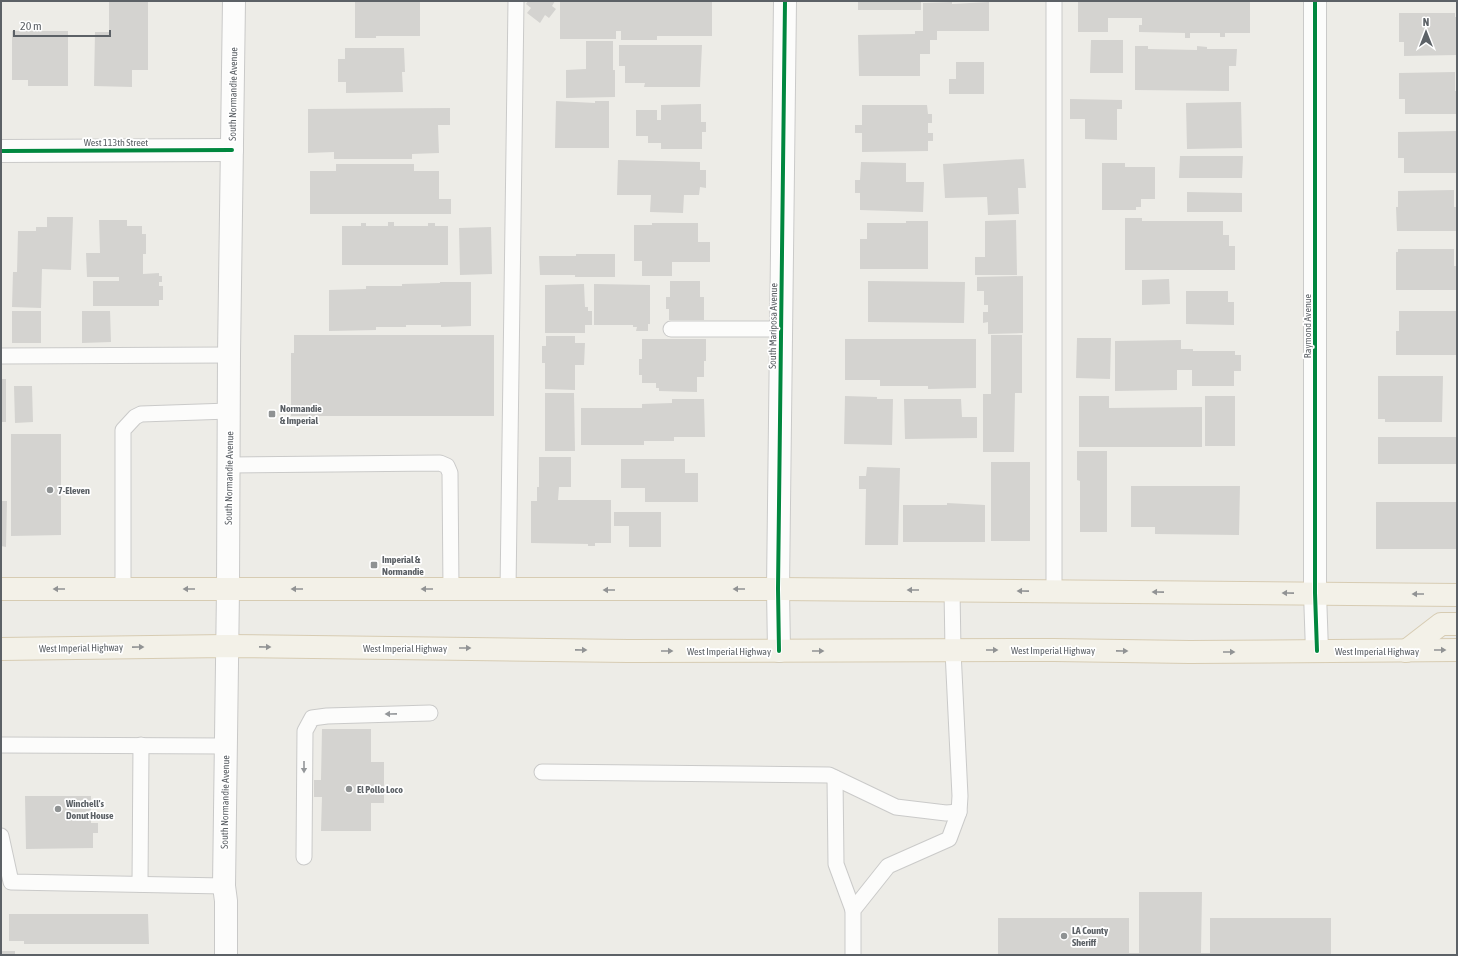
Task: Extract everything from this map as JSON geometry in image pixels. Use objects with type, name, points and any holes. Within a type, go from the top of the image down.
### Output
[{"type":"main road","points":[[1,589],[778,589],[1457,594]]},
{"type":"main road","points":[[1406,651],[1441,624],[1457,624]]},
{"type":"main road","name":"West Imperial Highway","points":[[1,649],[226,646],[628,651],[1457,650]]},
{"type":"street","name":"South Normandie Avenue","points":[[226,955],[226,900],[224,886],[225,746],[234,1]]},
{"type":"street","name":"South Mariposa Avenue","points":[[778,651],[785,1]]},
{"type":"street","name":"Raymond Avenue","points":[[1315,1],[1315,594],[1317,651]]},
{"type":"street","name":"West 113th Street","points":[[1,150],[232,150]]},
{"type":"lane","points":[[508,590],[516,1]]},
{"type":"lane","points":[[1054,1],[1054,591]]},
{"type":"lane","points":[[671,329],[781,329]]},
{"type":"lane","points":[[1,356],[229,355]]},
{"type":"lane","points":[[123,589],[123,430],[134,417],[141,414],[229,411]]},
{"type":"lane","points":[[229,465],[440,463],[447,466],[450,473],[450,589]]},
{"type":"lane","points":[[853,910],[888,866],[948,839],[959,812],[960,796],[953,651],[952,590]]},
{"type":"lane","points":[[304,857],[304,731],[312,718],[327,716],[430,713]]},
{"type":"lane","points":[[1,745],[225,746]]},
{"type":"lane","points":[[140,884],[141,745]]},
{"type":"lane","points":[[542,772],[829,775],[896,807],[946,814],[959,812]]},
{"type":"lane","points":[[835,778],[836,864],[853,910],[853,955]]},
{"type":"lane","points":[[1,836],[11,882],[224,886]]},
{"type":"building","points":[[109,1],[148,1],[148,70],[132,70],[132,87],[94,86],[95,32],[109,32]]},
{"type":"building","points":[[355,1],[420,1],[420,36],[376,36],[376,38],[355,38]]},
{"type":"building","points":[[528,1],[555,1],[552,6],[556,9],[549,18],[545,15],[540,23],[527,13],[531,8],[526,4]]},
{"type":"building","points":[[560,1],[712,1],[712,36],[657,36],[657,40],[621,40],[621,31],[616,31],[616,39],[560,39]]},
{"type":"building","points":[[858,1],[921,1],[921,10],[858,10]]},
{"type":"building","points":[[1078,1],[1250,1],[1250,33],[1225,33],[1225,37],[1220,37],[1220,33],[1190,33],[1190,38],[1185,38],[1185,33],[1139,32],[1139,25],[1142,25],[1142,18],[1108,18],[1108,32],[1078,32]]},
{"type":"building","points":[[952,2],[952,4],[989,2],[989,31],[937,31],[937,40],[930,40],[930,54],[920,54],[920,76],[859,76],[858,35],[915,34],[915,31],[923,31],[923,3]]},
{"type":"building","points":[[1399,13],[1455,13],[1455,17],[1457,17],[1457,55],[1404,56],[1404,42],[1399,42]]},
{"type":"building","points":[[12,31],[68,31],[68,86],[28,86],[28,80],[12,80]]},
{"type":"building","points":[[1091,40],[1123,40],[1123,73],[1090,73]]},
{"type":"building","points":[[586,41],[613,41],[615,97],[566,98],[566,70],[586,69]]},
{"type":"building","points":[[619,45],[702,45],[700,87],[644,87],[645,83],[625,83],[625,66],[619,66]]},
{"type":"building","points":[[1135,46],[1148,46],[1148,49],[1197,50],[1197,46],[1207,47],[1207,49],[1237,49],[1236,66],[1229,66],[1229,91],[1135,90]]},
{"type":"building","points":[[345,48],[404,48],[405,72],[402,72],[403,92],[346,93],[346,82],[338,82],[338,59],[345,59]]},
{"type":"building","points":[[956,62],[984,62],[984,94],[949,94],[949,79],[956,79]]},
{"type":"building","points":[[1455,72],[1457,114],[1405,114],[1405,99],[1399,99],[1399,73]]},
{"type":"building","points":[[1070,99],[1122,100],[1122,109],[1117,109],[1117,140],[1085,139],[1085,119],[1070,119]]},
{"type":"building","points":[[556,101],[595,103],[595,101],[609,101],[609,148],[555,148]]},
{"type":"building","points":[[1241,102],[1242,148],[1187,149],[1186,103]]},
{"type":"building","points":[[701,104],[701,122],[706,122],[706,132],[702,132],[702,149],[661,149],[661,143],[648,143],[648,136],[636,136],[636,110],[657,110],[657,120],[661,120],[661,105]]},
{"type":"building","points":[[862,105],[927,105],[928,114],[932,114],[932,123],[928,123],[928,133],[933,133],[933,141],[928,141],[928,151],[862,152],[862,133],[855,133],[855,125],[862,125]]},
{"type":"building","points":[[450,108],[450,125],[438,125],[439,153],[412,154],[412,159],[334,159],[334,152],[308,153],[308,109]]},
{"type":"building","points":[[1457,131],[1457,173],[1404,173],[1404,158],[1398,158],[1398,132]]},
{"type":"building","points":[[1180,156],[1243,156],[1242,178],[1179,178]]},
{"type":"building","points":[[1024,159],[1026,188],[1018,188],[1019,214],[988,215],[987,197],[945,198],[943,164]]},
{"type":"building","points":[[618,160],[700,162],[700,170],[706,170],[706,188],[700,187],[699,195],[684,195],[683,213],[650,212],[651,195],[617,195]]},
{"type":"building","points":[[861,162],[906,163],[906,182],[924,182],[923,212],[860,210],[860,193],[855,193],[855,180],[860,180]]},
{"type":"building","points":[[1102,163],[1125,163],[1125,167],[1155,167],[1155,199],[1141,199],[1141,207],[1136,207],[1136,210],[1102,210]]},
{"type":"building","points":[[336,164],[414,164],[414,171],[439,171],[439,199],[451,199],[451,214],[310,214],[310,171],[336,171]]},
{"type":"building","points":[[1454,190],[1454,207],[1457,207],[1457,231],[1397,231],[1396,207],[1398,207],[1398,191]]},
{"type":"building","points":[[1187,192],[1242,193],[1242,212],[1187,212]]},
{"type":"building","points":[[47,217],[73,217],[71,270],[42,269],[41,308],[12,307],[13,272],[17,272],[18,231],[36,231],[36,227],[47,227]]},
{"type":"building","points":[[1125,218],[1142,218],[1142,221],[1223,221],[1223,235],[1229,235],[1229,246],[1235,246],[1235,270],[1125,270]]},
{"type":"building","points":[[99,220],[127,220],[127,226],[142,226],[142,234],[146,234],[146,254],[143,254],[143,274],[159,273],[159,276],[162,276],[162,282],[159,282],[159,286],[163,286],[163,300],[159,300],[159,306],[93,306],[93,281],[119,281],[119,277],[87,277],[86,253],[100,253]]},
{"type":"building","points":[[1016,220],[1017,275],[975,275],[975,257],[985,257],[985,221]]},
{"type":"building","points":[[906,221],[928,221],[928,269],[860,269],[860,239],[867,239],[867,223],[906,223]]},
{"type":"building","points":[[388,222],[394,222],[394,226],[428,226],[428,223],[435,223],[435,226],[448,226],[448,265],[342,265],[342,226],[361,226],[361,223],[366,223],[366,226],[388,226]]},
{"type":"building","points":[[652,223],[698,223],[698,242],[710,242],[710,262],[672,262],[672,276],[642,276],[642,261],[634,261],[634,225],[652,225]]},
{"type":"building","points":[[491,227],[492,274],[460,275],[459,228]]},
{"type":"building","points":[[1398,249],[1454,249],[1454,266],[1457,266],[1457,290],[1396,290],[1396,252],[1398,252]]},
{"type":"building","points":[[576,254],[615,254],[615,277],[540,275],[539,256],[576,256]]},
{"type":"building","points":[[1023,276],[1023,333],[988,334],[988,322],[983,323],[983,312],[988,312],[988,305],[984,305],[984,291],[977,291],[977,277]]},
{"type":"building","points":[[1169,279],[1170,304],[1142,305],[1142,280]]},
{"type":"building","points":[[670,281],[700,281],[700,297],[704,297],[704,320],[669,320],[669,309],[666,309],[666,297],[670,297]]},
{"type":"building","points":[[868,281],[965,282],[964,323],[868,322]]},
{"type":"building","points":[[471,282],[471,326],[441,327],[441,325],[406,325],[406,327],[376,327],[376,330],[329,331],[329,290],[366,289],[366,286],[402,286],[402,284]]},
{"type":"building","points":[[584,284],[585,307],[588,307],[588,311],[592,311],[592,325],[585,325],[585,333],[545,333],[545,285]]},
{"type":"building","points":[[594,284],[650,285],[650,324],[648,324],[648,331],[636,331],[637,327],[633,327],[633,325],[594,325]]},
{"type":"building","points":[[1186,291],[1228,291],[1228,302],[1234,302],[1234,325],[1186,324]]},
{"type":"building","points":[[12,311],[41,311],[41,343],[12,343]]},
{"type":"building","points":[[82,311],[110,311],[111,342],[82,343]]},
{"type":"building","points":[[1399,311],[1457,311],[1457,355],[1396,355],[1396,331],[1399,331]]},
{"type":"building","points":[[294,335],[494,335],[494,416],[291,416],[291,353],[294,353]]},
{"type":"building","points":[[991,335],[1022,335],[1022,393],[1015,393],[1014,452],[983,452],[983,394],[991,394]]},
{"type":"building","points":[[546,336],[575,336],[575,343],[585,343],[584,365],[575,365],[575,390],[545,389],[545,363],[542,363],[542,346],[546,346]]},
{"type":"building","points":[[1077,338],[1111,338],[1110,379],[1076,378]]},
{"type":"building","points":[[642,339],[706,339],[704,377],[697,377],[697,392],[659,391],[659,388],[656,388],[656,383],[642,383],[642,375],[639,375],[639,359],[642,359]]},
{"type":"building","points":[[845,339],[976,339],[976,388],[928,389],[928,386],[880,386],[880,380],[845,380]]},
{"type":"building","points":[[1181,340],[1181,349],[1193,349],[1193,351],[1235,351],[1235,355],[1241,355],[1241,371],[1234,371],[1234,386],[1192,386],[1192,370],[1177,370],[1177,390],[1115,391],[1115,341]]},
{"type":"building","points":[[1378,376],[1443,376],[1442,422],[1385,422],[1385,419],[1378,419]]},
{"type":"building","points":[[1,379],[6,379],[6,422],[1,422]]},
{"type":"building","points":[[14,386],[32,386],[33,422],[15,423]]},
{"type":"building","points":[[545,393],[574,393],[575,451],[545,451]]},
{"type":"building","points":[[845,396],[893,399],[892,445],[844,444]]},
{"type":"building","points":[[1079,396],[1109,396],[1109,408],[1202,407],[1202,447],[1079,447]]},
{"type":"building","points":[[1205,396],[1235,396],[1235,446],[1205,446]]},
{"type":"building","points":[[672,399],[704,399],[705,437],[674,437],[674,441],[644,441],[644,445],[581,445],[581,408],[642,408],[642,404],[672,403]]},
{"type":"building","points":[[904,399],[961,399],[962,417],[977,417],[977,438],[905,439]]},
{"type":"building","points":[[11,434],[61,434],[61,535],[11,536]]},
{"type":"building","points":[[1378,437],[1457,437],[1457,464],[1378,464]]},
{"type":"building","points":[[1077,451],[1107,451],[1107,532],[1080,532],[1080,481],[1077,480]]},
{"type":"building","points":[[539,457],[571,457],[571,487],[559,487],[558,500],[611,500],[611,543],[595,543],[595,546],[588,546],[588,544],[531,543],[531,501],[537,501],[537,487],[539,487]]},
{"type":"building","points":[[621,459],[685,459],[685,473],[698,473],[698,502],[645,502],[645,488],[621,488]]},
{"type":"building","points":[[991,462],[1030,462],[1030,541],[991,541]]},
{"type":"building","points":[[867,467],[900,468],[898,545],[865,545],[866,489],[859,489],[859,476],[866,476]]},
{"type":"building","points":[[1131,486],[1240,486],[1239,535],[1155,534],[1155,527],[1131,527]]},
{"type":"building","points":[[1,501],[7,501],[6,547],[1,546]]},
{"type":"building","points":[[1376,502],[1457,502],[1457,549],[1376,549]]},
{"type":"building","points":[[947,503],[985,505],[985,542],[903,542],[903,505],[947,505]]},
{"type":"building","points":[[614,512],[661,512],[661,547],[629,547],[629,526],[614,526]]},
{"type":"building","name":"El Pollo Loco","points":[[322,729],[371,729],[371,762],[384,762],[384,803],[371,803],[371,831],[321,831],[322,797],[314,797],[314,780],[321,780]]},
{"type":"building","name":"Winchell's Donut House","points":[[25,796],[91,796],[91,823],[98,823],[98,833],[93,833],[93,848],[26,849]]},
{"type":"building","name":"LA County Sheriff","points":[[1139,892],[1202,892],[1201,953],[1210,953],[1210,918],[1331,918],[1331,955],[998,955],[998,918],[1129,918],[1129,953],[1139,953]]},
{"type":"building","points":[[9,914],[148,914],[149,944],[24,944],[24,941],[9,941]]},
{"type":"building","points":[[1,951],[15,951],[15,955],[1,955]]},
{"type":"cycle path","points":[[779,651],[778,589],[785,1]]},
{"type":"cycle path","points":[[1315,1],[1315,593],[1317,651]]},
{"type":"cycle path","points":[[1,151],[232,150]]},
{"type":"place","name":"Normandie & Imperial","points":[[272,414]]},
{"type":"place","name":"7-Eleven","points":[[50,490]]},
{"type":"place","name":"Imperial & Normandie","points":[[374,565]]},
{"type":"place","name":"El Pollo Loco","points":[[349,789]]},
{"type":"place","name":"Winchell's Donut House","points":[[58,809]]},
{"type":"place","name":"LA County Sheriff","points":[[1064,936]]}]
